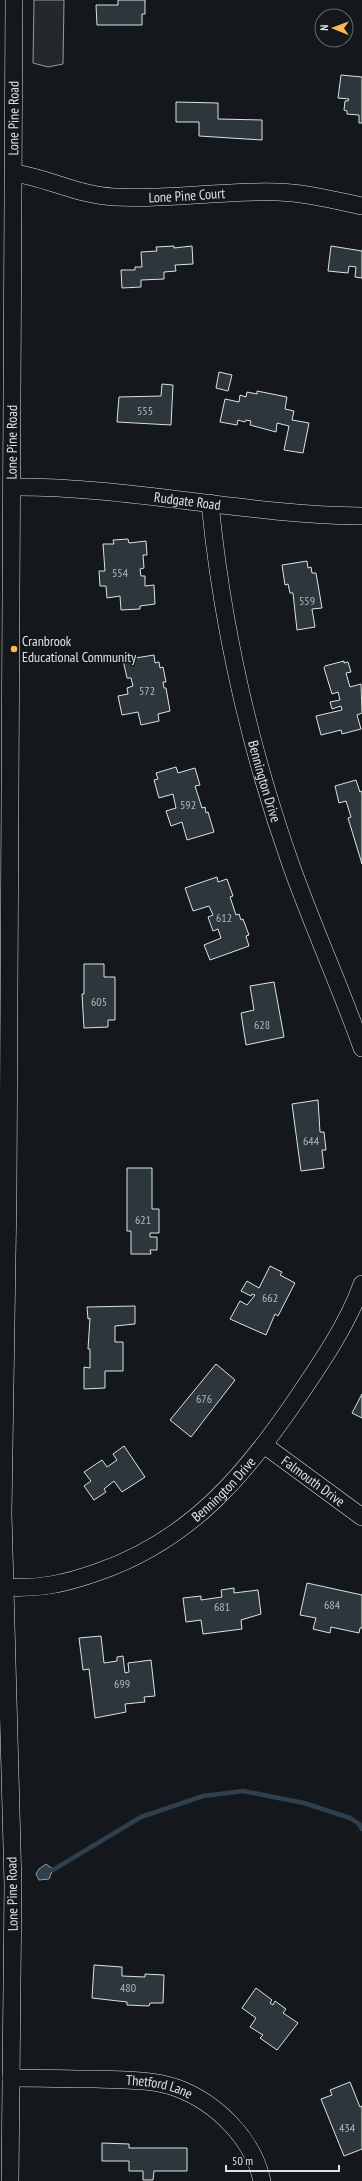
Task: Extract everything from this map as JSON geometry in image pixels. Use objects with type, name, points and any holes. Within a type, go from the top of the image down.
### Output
[{"type":"street","name":"Lone Pine Road","points":[[10,2181],[13,1885],[4,1587],[3,1475],[8,1194],[5,975],[6,504],[12,487],[6,436],[7,212],[14,173],[14,0]]},
{"type":"street","name":"Lone Pine Court","points":[[14,173],[26,175],[66,189],[112,197],[158,198],[277,192],[310,196],[362,206]]},
{"type":"street","name":"Rudgate Road","points":[[12,487],[91,490],[300,513],[362,516]]},
{"type":"street","name":"Bennington Drive","points":[[210,503],[226,616],[258,756],[300,890],[362,1048]]},
{"type":"street","name":"Bennington Drive","points":[[4,1587],[30,1589],[60,1585],[105,1570],[143,1554],[178,1531],[204,1510],[245,1470],[264,1445],[326,1356],[362,1284]]},
{"type":"street","name":"Falmouth Drive","points":[[264,1445],[362,1517]]},
{"type":"street","name":"Thetford Lane","points":[[11,2078],[129,2080],[155,2082],[177,2088],[210,2107],[234,2126],[246,2143],[262,2181]]},
{"type":"shaded area","points":[[34,0],[64,0],[63,64],[48,67],[33,63]]},
{"type":"water","points":[[46,1864],[53,1869],[49,1879],[39,1880],[36,1874],[39,1869]]},
{"type":"building","points":[[118,0],[145,0],[145,14],[142,14],[142,25],[97,25],[96,5],[118,5]]},
{"type":"building","points":[[341,75],[362,77],[362,123],[359,123],[359,115],[347,114],[347,111],[344,110],[345,101],[348,101],[349,99],[338,98]]},
{"type":"building","points":[[176,102],[218,103],[218,119],[262,120],[262,140],[199,136],[199,122],[176,122]]},
{"type":"building","points":[[174,246],[174,248],[192,246],[193,264],[175,265],[176,271],[164,272],[164,279],[141,280],[141,287],[122,288],[121,270],[135,270],[135,267],[142,267],[141,252],[157,251],[156,247]]},
{"type":"building","points":[[331,246],[362,251],[362,278],[355,277],[356,267],[349,266],[348,273],[328,271]]},
{"type":"building","points":[[219,372],[232,375],[228,391],[216,388]]},
{"type":"building","points":[[162,384],[173,385],[171,425],[117,422],[119,397],[161,396]]},
{"type":"building","points":[[257,391],[287,397],[285,409],[294,411],[292,420],[309,423],[303,453],[284,450],[289,426],[277,423],[276,432],[250,425],[251,421],[246,420],[245,422],[238,420],[237,425],[220,422],[225,399],[239,402],[240,395],[246,397],[247,392],[257,394]]},
{"type":"building","points":[[128,539],[129,543],[146,541],[147,555],[143,555],[144,568],[140,569],[141,576],[145,576],[145,586],[154,585],[155,604],[140,606],[140,609],[121,610],[120,596],[107,598],[106,586],[100,586],[99,571],[105,571],[103,544],[114,544],[113,540]]},
{"type":"building","points":[[307,561],[308,568],[311,567],[312,573],[316,573],[322,608],[312,609],[315,627],[297,630],[293,593],[290,593],[288,584],[285,585],[282,565]]},
{"type":"building","points":[[154,655],[155,663],[159,662],[160,668],[163,667],[166,682],[163,682],[164,688],[166,688],[170,711],[158,714],[159,721],[141,725],[138,712],[122,715],[118,696],[128,694],[127,688],[133,686],[131,678],[127,678],[123,660]]},
{"type":"building","points":[[344,661],[344,663],[348,662],[351,672],[346,673],[350,687],[361,684],[362,713],[357,715],[361,729],[342,734],[341,730],[321,735],[316,716],[342,710],[341,706],[332,709],[330,702],[340,700],[338,692],[332,694],[324,668],[325,666]]},
{"type":"building","points":[[176,767],[178,773],[195,768],[200,785],[195,786],[202,808],[205,807],[206,813],[208,812],[214,832],[187,840],[182,822],[171,826],[166,811],[176,808],[173,794],[159,798],[154,780],[158,779],[156,773]]},
{"type":"building","points":[[356,780],[360,792],[362,791],[362,864],[348,818],[351,817],[346,801],[339,803],[335,786]]},
{"type":"building","points":[[217,877],[218,882],[227,879],[233,896],[230,897],[236,915],[239,914],[241,920],[243,919],[249,935],[246,936],[249,946],[210,960],[204,945],[221,938],[218,929],[213,931],[208,917],[213,915],[209,906],[193,911],[185,888]]},
{"type":"building","points":[[84,964],[104,964],[104,977],[115,977],[115,1020],[108,1020],[108,1027],[84,1028],[82,994],[84,994]]},
{"type":"building","points":[[274,982],[284,1037],[246,1045],[241,1013],[254,1010],[250,986]]},
{"type":"building","points":[[318,1100],[320,1132],[324,1132],[326,1150],[322,1150],[324,1168],[301,1171],[292,1104]]},
{"type":"building","points":[[127,1168],[152,1168],[152,1209],[159,1209],[159,1233],[150,1233],[150,1237],[157,1237],[157,1250],[150,1250],[151,1254],[131,1254],[131,1231],[127,1231]]},
{"type":"building","points":[[270,1266],[282,1272],[280,1275],[295,1283],[278,1316],[275,1314],[266,1335],[230,1319],[240,1301],[247,1305],[255,1295],[252,1294],[251,1296],[241,1291],[247,1281],[259,1288]]},
{"type":"building","points":[[135,1306],[135,1324],[115,1326],[115,1342],[123,1342],[123,1371],[105,1371],[105,1388],[84,1389],[84,1367],[90,1368],[90,1349],[88,1349],[90,1318],[88,1319],[87,1307]]},
{"type":"building","points":[[216,1364],[235,1380],[191,1437],[170,1420]]},
{"type":"building","points":[[362,1394],[362,1418],[352,1413]]},
{"type":"building","points":[[124,1446],[145,1477],[122,1492],[114,1481],[104,1489],[106,1492],[94,1500],[84,1486],[91,1481],[84,1472],[102,1460],[107,1467],[117,1460],[113,1454]]},
{"type":"building","points":[[307,1583],[362,1595],[362,1628],[360,1628],[359,1633],[331,1627],[330,1633],[313,1629],[316,1618],[300,1615]]},
{"type":"building","points":[[234,1588],[234,1593],[258,1590],[261,1614],[241,1620],[242,1629],[203,1634],[201,1620],[186,1622],[183,1598],[201,1596],[201,1600],[222,1597],[221,1590]]},
{"type":"building","points":[[101,1636],[104,1663],[117,1661],[117,1657],[123,1656],[125,1673],[129,1672],[128,1663],[151,1660],[155,1696],[144,1697],[145,1702],[125,1704],[126,1712],[95,1718],[89,1669],[83,1670],[79,1638]]},
{"type":"building","points":[[94,1965],[122,1967],[122,1976],[145,1977],[145,1974],[164,1975],[163,2003],[150,2003],[149,2006],[127,2005],[127,2002],[92,1998]]},
{"type":"building","points":[[256,1988],[272,2000],[270,2003],[273,2005],[275,2001],[286,2009],[283,2013],[298,2023],[277,2050],[260,2038],[263,2035],[250,2027],[256,2018],[242,2008]]},
{"type":"building","points":[[350,2082],[360,2107],[362,2106],[362,2149],[344,2156],[321,2099],[332,2095],[330,2090]]},
{"type":"building","points":[[102,2143],[129,2144],[129,2148],[187,2148],[187,2171],[154,2171],[153,2180],[143,2180],[143,2171],[129,2171],[129,2161],[102,2161]]},
{"type":"waterway","points":[[53,1870],[141,1817],[203,1796],[243,1791],[304,1803],[350,1818],[359,1824],[362,1829]]},
{"type":"place","name":"Cranbrook Educational Community","points":[[14,649]]}]
